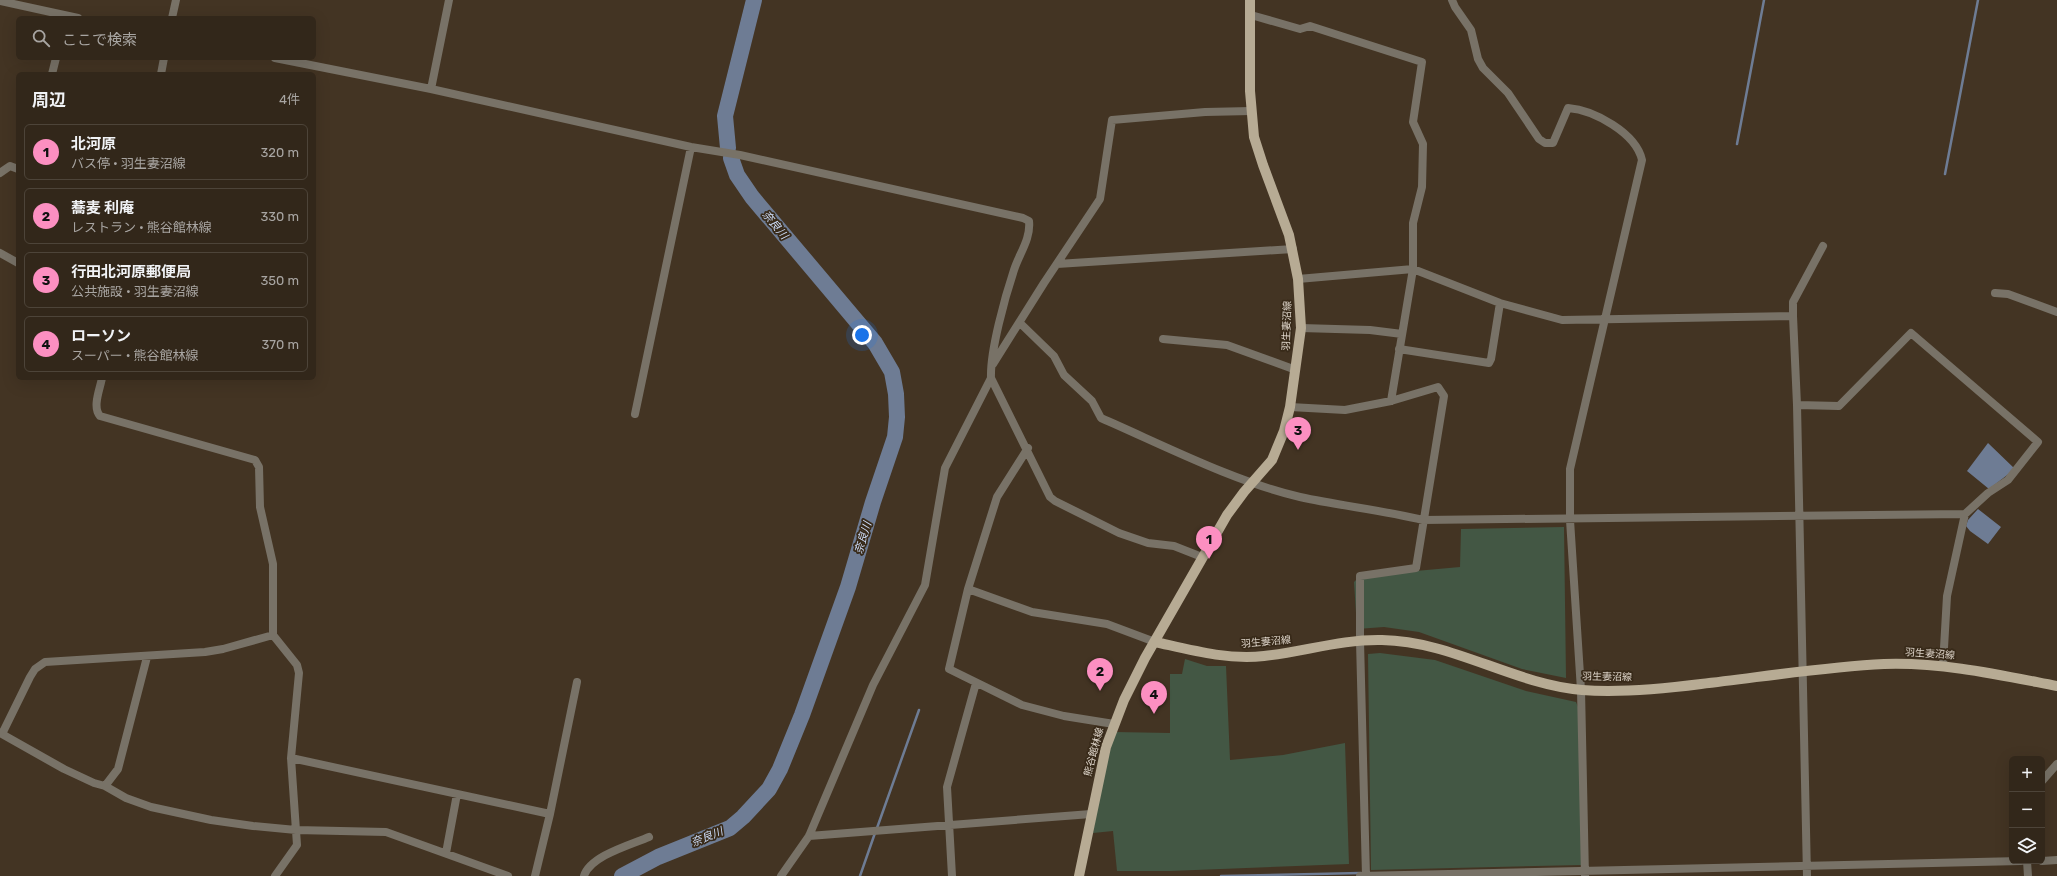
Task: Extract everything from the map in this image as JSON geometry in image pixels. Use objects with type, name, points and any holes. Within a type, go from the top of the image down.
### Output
[{"type":"main road","name":"羽生妻沼線","points":[[1250,0],[1250,91],[1251,111],[1257,150],[1283,217],[1293,250],[1298,280],[1301,328],[1296,370],[1290,407],[1272,460],[1236,503],[1202,557],[1155,642],[1214,655],[1244,657],[1284,654],[1360,641],[1382,640],[1424,645],[1527,678],[1581,690],[1648,690],[1882,664],[1943,665],[2057,686]]},
{"type":"main road","name":"熊谷館林線","points":[[1079,876],[1101,766],[1114,724],[1131,685],[1155,642]]},
{"type":"street","points":[[172,16],[176,0]]},
{"type":"street","points":[[431,89],[449,0]]},
{"type":"street","points":[[1452,0],[1454,7],[1471,30],[1478,59],[1483,68],[1508,93],[1539,139],[1545,143],[1553,143],[1568,108],[1581,109],[1616,127],[1630,138],[1641,154],[1642,160],[1570,469],[1570,520],[1581,690],[1585,874]]},
{"type":"street","points":[[0,1],[62,16]]},
{"type":"street","points":[[1250,15],[1300,28],[1310,26],[1422,62],[1413,122],[1423,144],[1422,187],[1413,223],[1413,269],[1391,401]]},
{"type":"street","points":[[52,72],[56,60]]},
{"type":"street","points":[[161,72],[164,60]]},
{"type":"street","points":[[285,60],[431,89],[691,147],[740,155],[1023,218],[1029,221],[1030,231],[1014,269],[991,368],[991,378],[945,468],[925,585],[874,685],[809,836],[781,876]]},
{"type":"street","points":[[991,368],[1100,199],[1112,120],[1205,112],[1251,111]]},
{"type":"street","points":[[635,414],[691,147]]},
{"type":"street","points":[[0,173],[10,166],[16,168]]},
{"type":"street","points":[[1807,876],[1797,406],[1793,302],[1823,246]]},
{"type":"street","points":[[1057,264],[1293,250]]},
{"type":"street","points":[[0,253],[16,263]]},
{"type":"street","points":[[1298,280],[1413,269],[1500,303],[1562,320],[1793,316]]},
{"type":"street","points":[[1995,293],[2008,294],[2057,312]]},
{"type":"street","points":[[1399,349],[1489,363],[1491,359],[1500,303]]},
{"type":"street","points":[[1020,323],[1054,356],[1064,375],[1092,401],[1101,418],[1208,465],[1253,482],[1299,496],[1380,510],[1423,520],[1570,520],[1965,514]]},
{"type":"street","points":[[1301,328],[1370,330],[1402,334]]},
{"type":"street","points":[[1797,406],[1839,406],[1911,333],[2038,442],[2008,480],[1988,493],[1965,514],[1947,596],[1943,665]]},
{"type":"street","points":[[1163,339],[1228,345],[1296,370]]},
{"type":"street","points":[[991,378],[1028,448],[1050,497],[1055,501],[1122,534],[1148,543],[1174,546],[1202,557]]},
{"type":"street","points":[[102,380],[96,407],[96,412],[100,416],[254,460],[259,467],[260,507],[273,564],[273,635],[297,665],[299,673],[291,758],[297,845],[274,876]]},
{"type":"street","points":[[1290,407],[1345,410],[1391,401],[1438,387],[1444,396],[1416,568],[1360,576],[1360,641],[1366,876]]},
{"type":"street","points":[[1028,448],[997,497],[968,589],[949,669],[1022,705],[1064,716],[1114,724]]},
{"type":"street","points":[[968,589],[1032,612],[1107,624],[1155,642]]},
{"type":"street","points":[[273,635],[223,649],[147,657],[51,662],[40,664],[30,677],[1,734],[64,769],[94,783],[105,786],[126,798],[151,807],[211,820],[296,830],[386,832],[508,876]]},
{"type":"street","points":[[105,786],[118,769],[147,657]]},
{"type":"street","points":[[535,876],[550,814],[577,682]]},
{"type":"street","points":[[952,876],[947,787],[976,683]]},
{"type":"street","points":[[291,758],[550,814]]},
{"type":"street","points":[[2045,778],[2057,764]]},
{"type":"street","points":[[446,853],[457,794]]},
{"type":"street","points":[[809,836],[1091,814]]},
{"type":"street","points":[[584,876],[595,860],[649,837]]},
{"type":"street","points":[[2045,861],[2057,860]]},
{"type":"street","points":[[1360,876],[1585,874],[2009,861]]},
{"type":"street","points":[[2027,864],[2028,876]]},
{"type":"green space","points":[[1564,527],[1566,678],[1522,669],[1419,632],[1384,627],[1357,629],[1354,582],[1360,576],[1460,567],[1461,529]]},
{"type":"green space","points":[[1380,653],[1435,660],[1526,691],[1576,702],[1578,707],[1582,865],[1371,870],[1368,654]]},
{"type":"green space","points":[[1185,659],[1207,666],[1226,666],[1230,760],[1283,755],[1345,743],[1349,864],[1170,871],[1117,871],[1113,831],[1093,833],[1103,774],[1115,732],[1170,733],[1170,674],[1182,674]]},
{"type":"water","points":[[1988,443],[2015,469],[1989,489],[1967,471]]},
{"type":"water","points":[[1978,509],[2001,527],[1988,544],[1970,531],[1966,526],[1968,520]]},
{"type":"waterway","name":"奈良川","points":[[728,148],[725,116],[754,0]]},
{"type":"waterway","points":[[1737,144],[1764,0]]},
{"type":"waterway","points":[[1945,174],[1978,0]]},
{"type":"waterway","name":"奈良川","points":[[622,876],[658,857],[730,828],[743,817],[769,789],[780,769],[802,715],[848,587],[873,502],[895,437],[897,417],[896,394],[892,372],[875,343],[752,197],[737,175],[731,158]]},
{"type":"waterway","points":[[877,828],[919,710]]},
{"type":"waterway","points":[[860,876],[875,833]]},
{"type":"waterway","points":[[1221,876],[1361,873]]},
{"type":"place","name":"行田北河原郵便局","points":[[1298,450]]},
{"type":"place","name":"北河原","points":[[1209,559]]},
{"type":"place","name":"蕎麦 利庵","points":[[1100,691]]},
{"type":"place","name":"ローソン","points":[[1154,714]]}]
